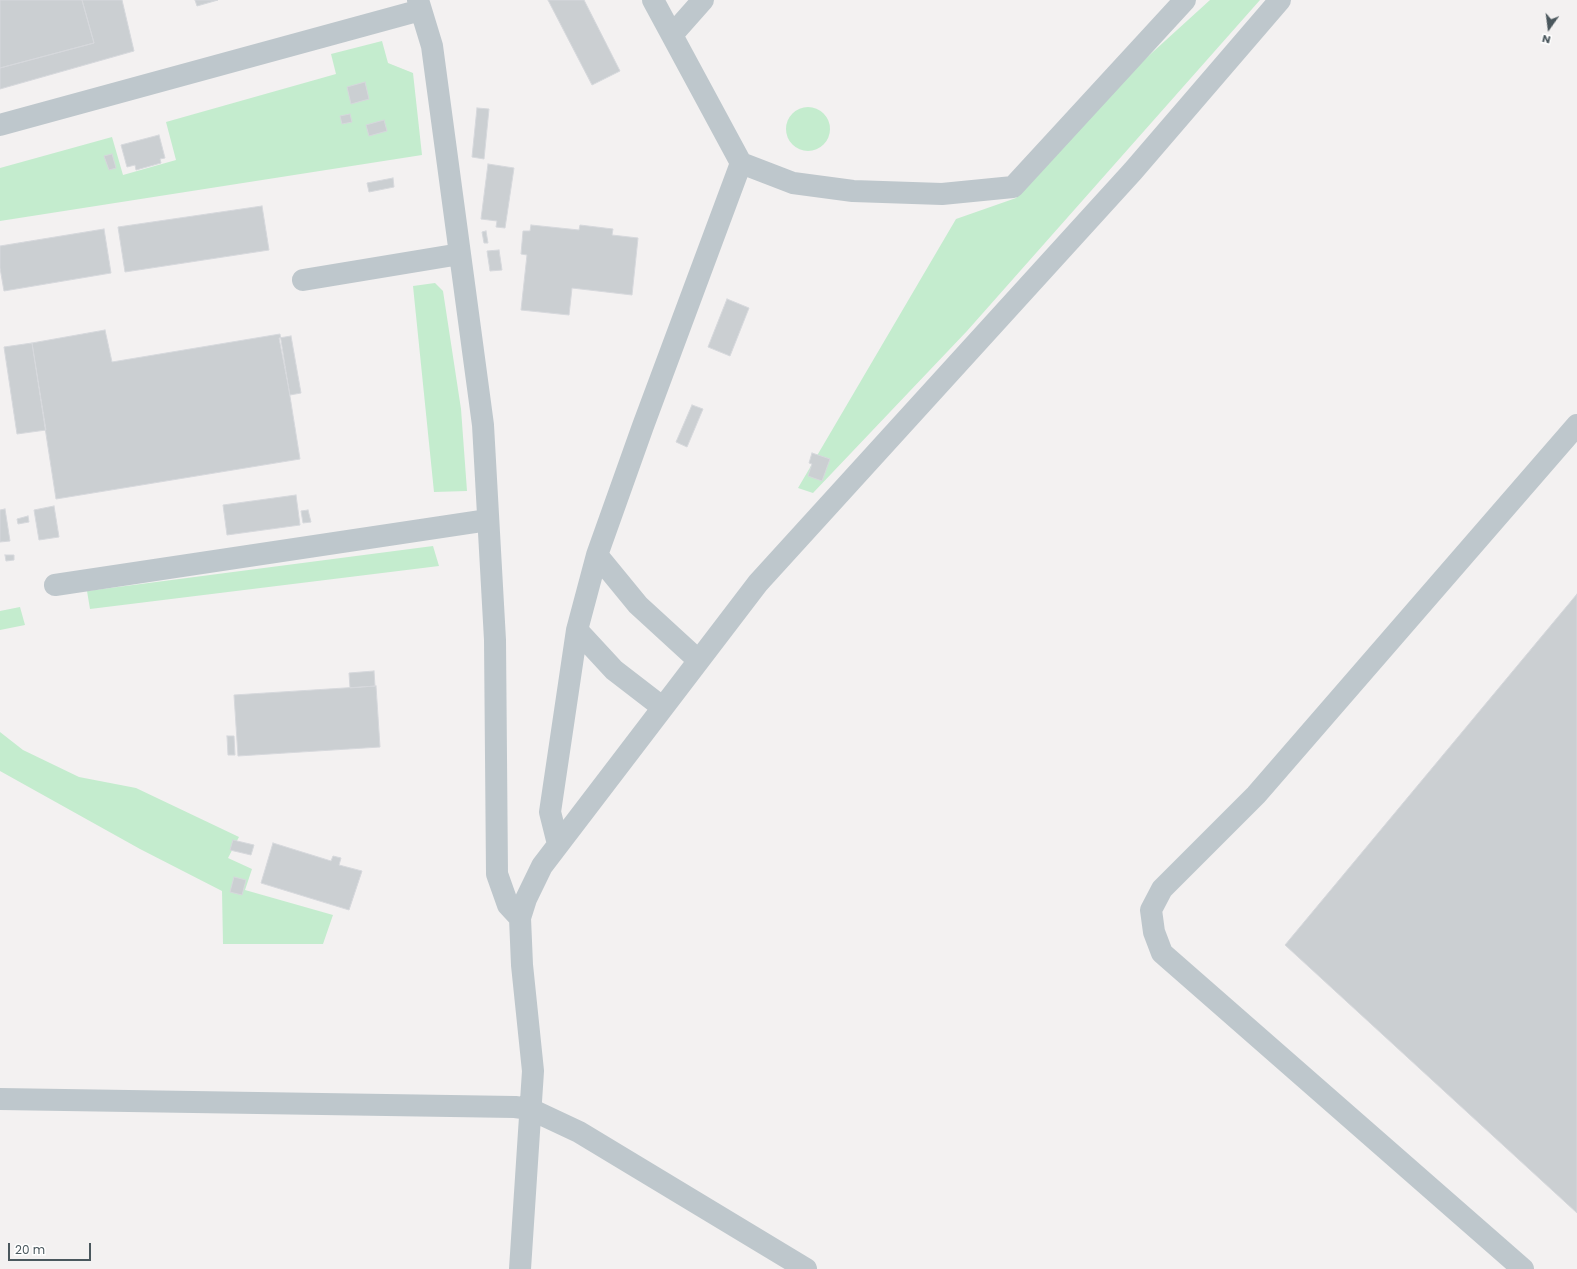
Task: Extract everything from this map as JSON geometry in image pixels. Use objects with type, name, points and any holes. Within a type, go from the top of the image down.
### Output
[{"type":"street","points":[[653,0],[741,163],[793,183],[852,191],[942,194],[1013,187],[1185,0]]},
{"type":"street","points":[[672,35],[703,0]]},
{"type":"street","points":[[520,1269],[533,1071],[522,965],[520,918],[526,899],[542,866],[758,582],[1133,171],[1280,0]]},
{"type":"street","points":[[0,125],[420,5],[432,46],[483,425],[495,640],[497,874],[508,905],[520,918]]},
{"type":"street","points":[[558,844],[550,812],[577,630],[597,555],[643,426],[741,163]]},
{"type":"street","points":[[303,280],[460,254]]},
{"type":"street","points":[[1523,1269],[1162,953],[1154,932],[1151,910],[1162,889],[1256,795],[1577,425]]},
{"type":"street","points":[[56,585],[488,520]]},
{"type":"street","points":[[597,555],[638,605],[698,660]]},
{"type":"street","points":[[577,630],[614,670],[662,707]]},
{"type":"street","points":[[0,1099],[515,1107],[530,1109],[579,1132],[806,1269]]},
{"type":"green space","points":[[1210,0],[1260,0],[967,331],[813,493],[798,488],[956,219],[1016,198],[1077,121]]},
{"type":"green space","points":[[382,41],[388,63],[413,73],[422,155],[0,221],[0,168],[112,137],[123,175],[176,160],[166,122],[336,74],[331,54]]},
{"type":"green space","points":[[804,107],[812,107],[817,108],[824,113],[829,120],[829,138],[824,145],[817,150],[804,151],[796,148],[789,141],[786,133],[786,125],[789,117],[796,110]]},
{"type":"green space","points":[[435,283],[443,291],[461,409],[467,491],[434,492],[413,286]]},
{"type":"green space","points":[[433,546],[439,566],[90,609],[87,591]]},
{"type":"green space","points":[[20,607],[25,625],[0,630],[0,611]]},
{"type":"green space","points":[[0,732],[23,750],[79,777],[136,788],[239,837],[228,858],[252,869],[245,890],[333,915],[323,944],[223,944],[222,891],[140,849],[0,771]]},
{"type":"building","points":[[0,0],[82,0],[94,43],[0,68]]},
{"type":"building","points":[[82,0],[122,0],[134,51],[0,89],[0,68],[94,43]]},
{"type":"building","points":[[195,0],[218,0],[197,6]]},
{"type":"building","points":[[548,0],[584,0],[620,71],[592,85]]},
{"type":"building","points":[[365,82],[369,99],[351,104],[347,87]]},
{"type":"building","points":[[477,108],[489,109],[484,159],[472,157]]},
{"type":"building","points":[[350,114],[352,122],[342,124],[340,116]]},
{"type":"building","points":[[384,120],[387,131],[369,136],[366,125]]},
{"type":"building","points":[[159,135],[165,158],[160,159],[161,163],[136,170],[135,165],[127,167],[121,145]]},
{"type":"building","points":[[112,154],[116,168],[109,170],[104,156]]},
{"type":"building","points":[[488,164],[514,168],[505,228],[496,227],[497,221],[481,219]]},
{"type":"building","points":[[393,178],[394,187],[369,192],[367,183]]},
{"type":"building","points":[[262,206],[269,250],[125,272],[118,227]]},
{"type":"building","points":[[531,225],[579,230],[580,225],[613,229],[612,235],[638,238],[632,295],[572,288],[569,315],[521,310],[527,255],[521,254],[523,231],[530,231]]},
{"type":"building","points":[[104,229],[111,273],[4,291],[0,268],[0,246]]},
{"type":"building","points":[[486,231],[488,243],[484,243],[482,232]]},
{"type":"building","points":[[499,250],[502,270],[490,271],[487,251]]},
{"type":"building","points":[[727,299],[749,308],[730,356],[708,347]]},
{"type":"building","points":[[105,330],[112,362],[280,334],[300,459],[56,499],[32,343]]},
{"type":"building","points":[[291,336],[301,393],[290,395],[279,338]]},
{"type":"building","points":[[32,343],[46,430],[17,434],[4,347]]},
{"type":"building","points":[[692,405],[703,409],[687,447],[676,442]]},
{"type":"building","points":[[812,453],[830,459],[822,481],[808,476],[812,464],[809,463]]},
{"type":"building","points":[[296,495],[300,525],[227,535],[223,505]]},
{"type":"building","points":[[54,506],[59,537],[39,540],[34,510]]},
{"type":"building","points":[[5,509],[10,541],[0,542],[0,510]]},
{"type":"building","points":[[308,510],[311,522],[303,523],[301,511]]},
{"type":"building","points":[[28,516],[29,522],[18,524],[17,519]]},
{"type":"building","points":[[5,555],[14,555],[14,560],[6,561]]},
{"type":"building","points":[[1577,594],[1577,1213],[1285,945]]},
{"type":"building","points":[[374,671],[375,686],[350,688],[349,673]]},
{"type":"building","points":[[376,686],[380,747],[238,756],[234,695]]},
{"type":"building","points":[[227,736],[234,736],[235,755],[228,755]]},
{"type":"building","points":[[233,840],[254,845],[251,855],[230,850]]},
{"type":"building","points":[[273,843],[331,861],[333,856],[341,858],[339,865],[362,871],[349,910],[261,883]]},
{"type":"building","points":[[234,877],[246,880],[242,895],[230,892]]}]
